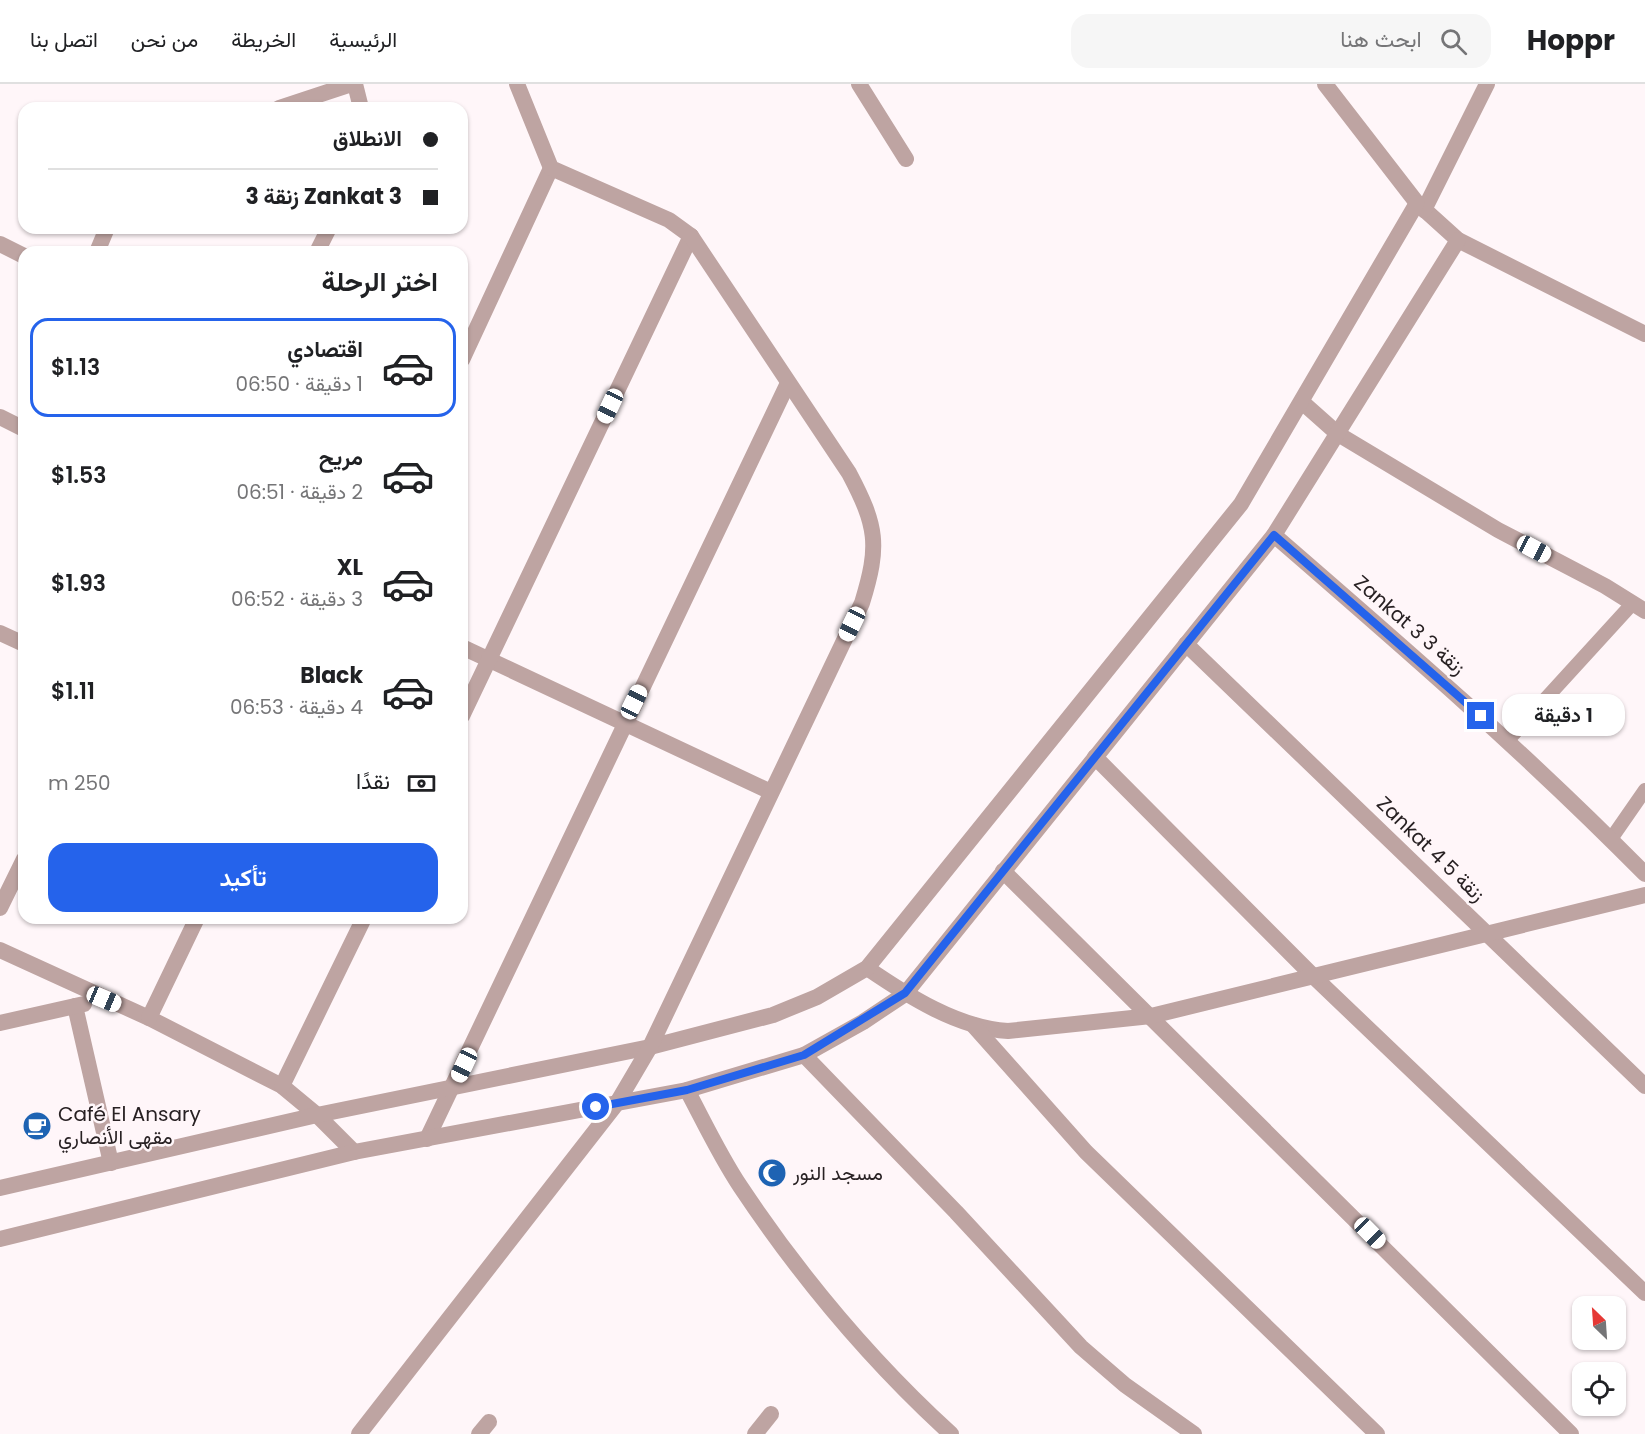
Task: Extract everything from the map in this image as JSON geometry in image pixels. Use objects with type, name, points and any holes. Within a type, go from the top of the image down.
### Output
[{"type":"street","points":[[298,102],[353,84],[359,102]]},
{"type":"street","points":[[359,1434],[617,1102],[650,1047],[862,603],[874,557],[874,530],[865,503],[849,473],[691,236],[669,220],[551,168],[517,84]]},
{"type":"street","points":[[859,84],[906,159]]},
{"type":"street","points":[[1324,84],[1420,206],[1458,240],[1645,334]]},
{"type":"street","points":[[0,1188],[317,1115],[650,1047],[773,1015],[817,997],[867,968],[1241,504],[1420,206],[1487,84]]},
{"type":"street","points":[[468,347],[551,168]]},
{"type":"street","points":[[468,704],[691,236]]},
{"type":"street","points":[[0,1239],[354,1152],[687,1090],[804,1055],[905,993],[1274,535],[1458,240]]},
{"type":"street","points":[[0,244],[18,253]]},
{"type":"street","points":[[427,1139],[788,383]]},
{"type":"street","points":[[1302,402],[1338,434],[1498,530],[1639,607]]},
{"type":"street","points":[[0,417],[18,426]]},
{"type":"street","name":"Zankat 3 زنقة 3","points":[[1274,535],[1508,740],[1645,874]]},
{"type":"street","points":[[0,633],[18,641]]},
{"type":"street","name":"Zankat 4 زنقة 5","points":[[1186,644],[1488,932],[1645,1086]]},
{"type":"street","points":[[468,650],[771,792]]},
{"type":"street","points":[[1095,757],[1313,975],[1645,1293]]},
{"type":"street","points":[[0,908],[18,871]]},
{"type":"street","points":[[1004,871],[1571,1434]]},
{"type":"street","points":[[867,968],[905,993],[972,1024],[989,1030],[1008,1031],[1151,1016],[1645,895]]},
{"type":"street","points":[[149,1018],[194,924]]},
{"type":"street","points":[[282,1086],[361,924]]},
{"type":"street","points":[[0,950],[149,1018],[282,1086],[317,1115],[354,1152]]},
{"type":"street","points":[[0,1023],[104,999]]},
{"type":"street","points":[[75,1006],[111,1163]]},
{"type":"street","points":[[972,1024],[1086,1152],[1377,1434]]},
{"type":"street","points":[[804,1055],[957,1212],[1081,1347],[1125,1385],[1194,1434]]},
{"type":"street","points":[[687,1090],[740,1186],[821,1294],[886,1371],[951,1434]]},
{"type":"street","points":[[755,1434],[771,1414]]},
{"type":"lane","points":[[1508,740],[1639,607]]},
{"type":"lane","points":[[1611,839],[1645,790]]},
{"type":"place","name":"Café El Ansary مقهى الأنصاري","points":[[37,1126]]},
{"type":"place","name":"مسجد النور","points":[[772,1173]]},
{"type":"route","points":[[596,1107],[687,1090],[804,1055],[863,1022],[905,993],[1274,535],[1481,716]]}]
